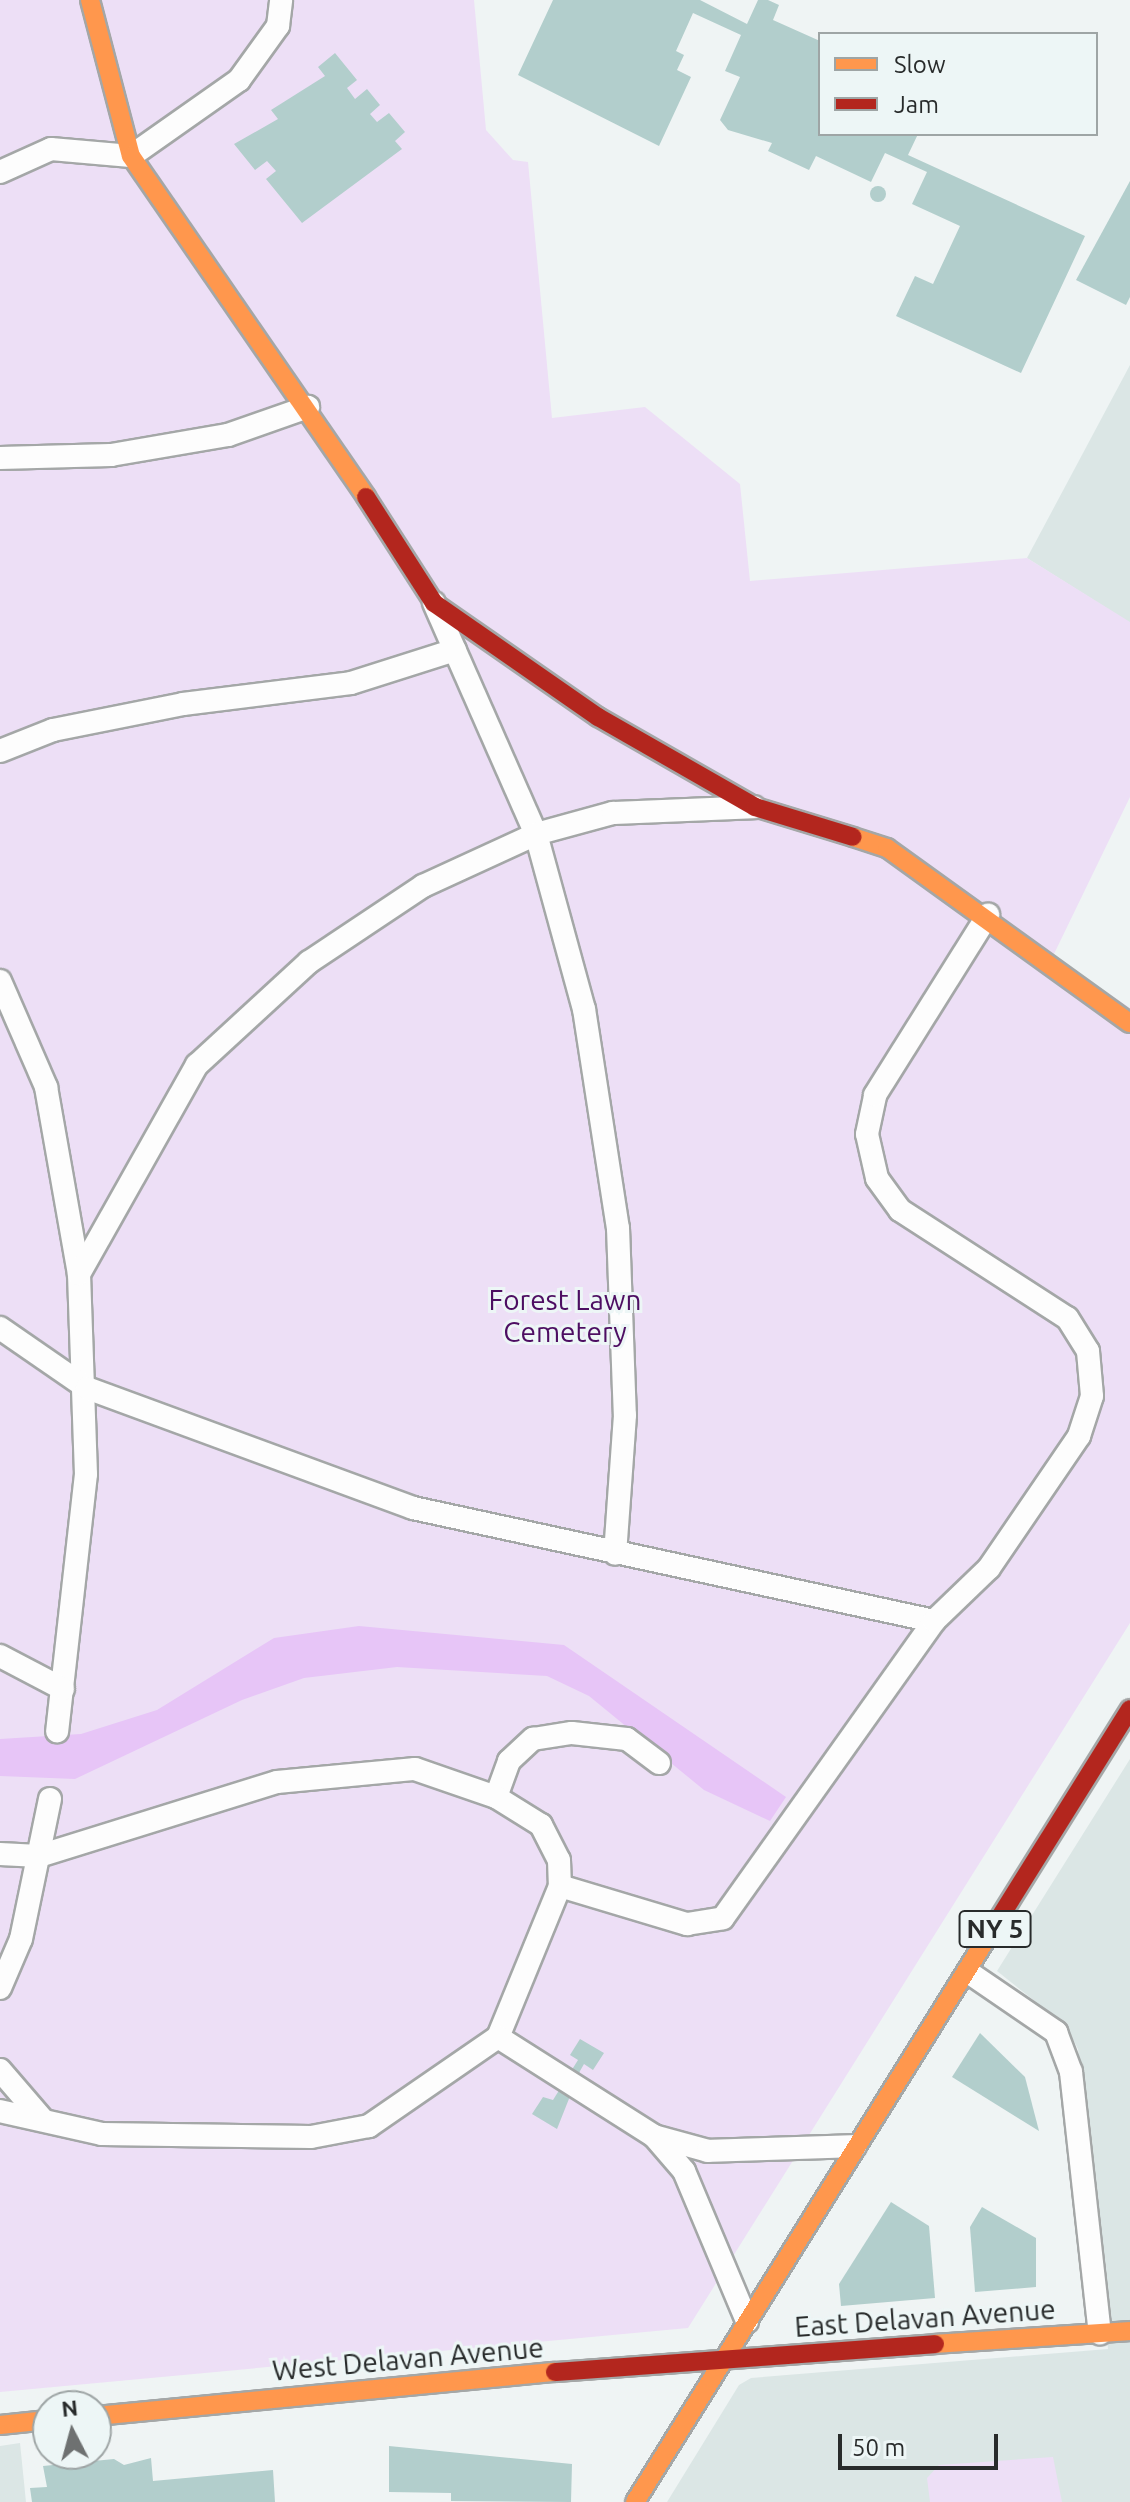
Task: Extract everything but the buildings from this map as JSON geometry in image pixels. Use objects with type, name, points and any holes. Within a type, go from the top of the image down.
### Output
[{"type":"street","points":[[90,0],[131,156],[308,407],[434,603],[536,834],[584,1009],[618,1228],[625,1415],[615,1554]]},
{"type":"street","points":[[0,172],[51,149],[131,156],[239,80],[278,26],[281,0]]},
{"type":"street","points":[[0,458],[111,455],[228,435],[308,407]]},
{"type":"street","points":[[434,603],[598,717],[755,807],[887,848],[988,915],[1130,1023]]},
{"type":"street","points":[[0,751],[53,730],[183,704],[351,683],[455,650]]},
{"type":"street","points":[[79,1274],[197,1065],[309,962],[423,886],[536,834],[640,810],[755,807]]},
{"type":"street","points":[[560,1886],[687,1924],[723,1918],[762,1870],[934,1621],[989,1568],[1079,1436],[1092,1396],[1088,1351],[1067,1318],[900,1210],[877,1178],[867,1134],[875,1095],[988,915]]},
{"type":"street","points":[[0,981],[46,1087],[79,1274],[87,1388],[86,1474],[57,1731]]},
{"type":"street","points":[[0,1328],[87,1388],[413,1508],[934,1621]]},
{"type":"street","points":[[0,1656],[63,1689]]},
{"type":"street","name":"NY 5","points":[[635,2502],[1130,1709]]},
{"type":"street","points":[[496,1797],[509,1761],[533,1739],[572,1733],[627,1739],[659,1763]]},
{"type":"street","points":[[0,1854],[39,1856],[169,1810],[277,1782],[360,1771],[415,1769],[496,1797],[541,1825],[559,1860],[560,1886],[529,1976],[498,2037],[429,2090],[355,2129],[311,2137],[102,2134],[0,2111]]},
{"type":"street","points":[[0,1988],[21,1939],[50,1799]]},
{"type":"street","points":[[968,1972],[1056,2032],[1071,2072],[1100,2333]]},
{"type":"street","points":[[498,2037],[654,2136],[708,2151],[855,2146]]},
{"type":"street","points":[[0,2070],[45,2122]]},
{"type":"street","points":[[654,2136],[684,2171],[747,2321]]},
{"type":"street","name":"East Delavan Avenue","points":[[725,2359],[1130,2331]]},
{"type":"street","name":"West Delavan Avenue","points":[[112,2415],[725,2359]]},
{"type":"street","points":[[0,2425],[32,2422]]},
{"type":"shaded area","points":[[1130,365],[1130,623],[1027,558]]},
{"type":"shaded area","points":[[359,1626],[564,1645],[786,1797],[770,1821],[704,1790],[589,1696],[547,1676],[397,1667],[304,1678],[242,1700],[75,1779],[0,1776],[0,1739],[81,1734],[157,1710],[274,1638]]},
{"type":"shaded area","points":[[1130,1759],[1130,2502],[667,2502],[739,2385],[751,2378],[1108,2349],[1078,2049],[1066,2026],[997,1971]]},
{"type":"shaded area","points":[[20,2443],[26,2502],[0,2502],[0,2446]]},
{"type":"green space","name":"Forest Lawn Cemetery","points":[[0,0],[474,0],[486,130],[513,160],[528,162],[552,418],[645,407],[740,484],[750,581],[1027,558],[1130,622],[1130,797],[1053,956],[1130,1008],[1130,1623],[688,2328],[0,2392]]},
{"type":"green space","points":[[1053,2457],[1062,2502],[930,2502],[927,2478],[939,2465]]},
{"type":"traffic: slow","points":[[90,0],[131,156],[366,497]]},
{"type":"traffic: slow","points":[[853,837],[887,848],[1130,1023]]},
{"type":"traffic: slow","points":[[635,2502],[990,1933]]},
{"type":"traffic: slow","points":[[935,2344],[1130,2331]]},
{"type":"traffic: slow","points":[[112,2414],[555,2372]]},
{"type":"traffic: slow","points":[[0,2425],[32,2422]]},
{"type":"traffic: jam","points":[[366,497],[434,603],[598,717],[755,807],[853,837]]},
{"type":"traffic: jam","points":[[990,1933],[1130,1709]]},
{"type":"traffic: jam","points":[[555,2372],[935,2344]]}]
